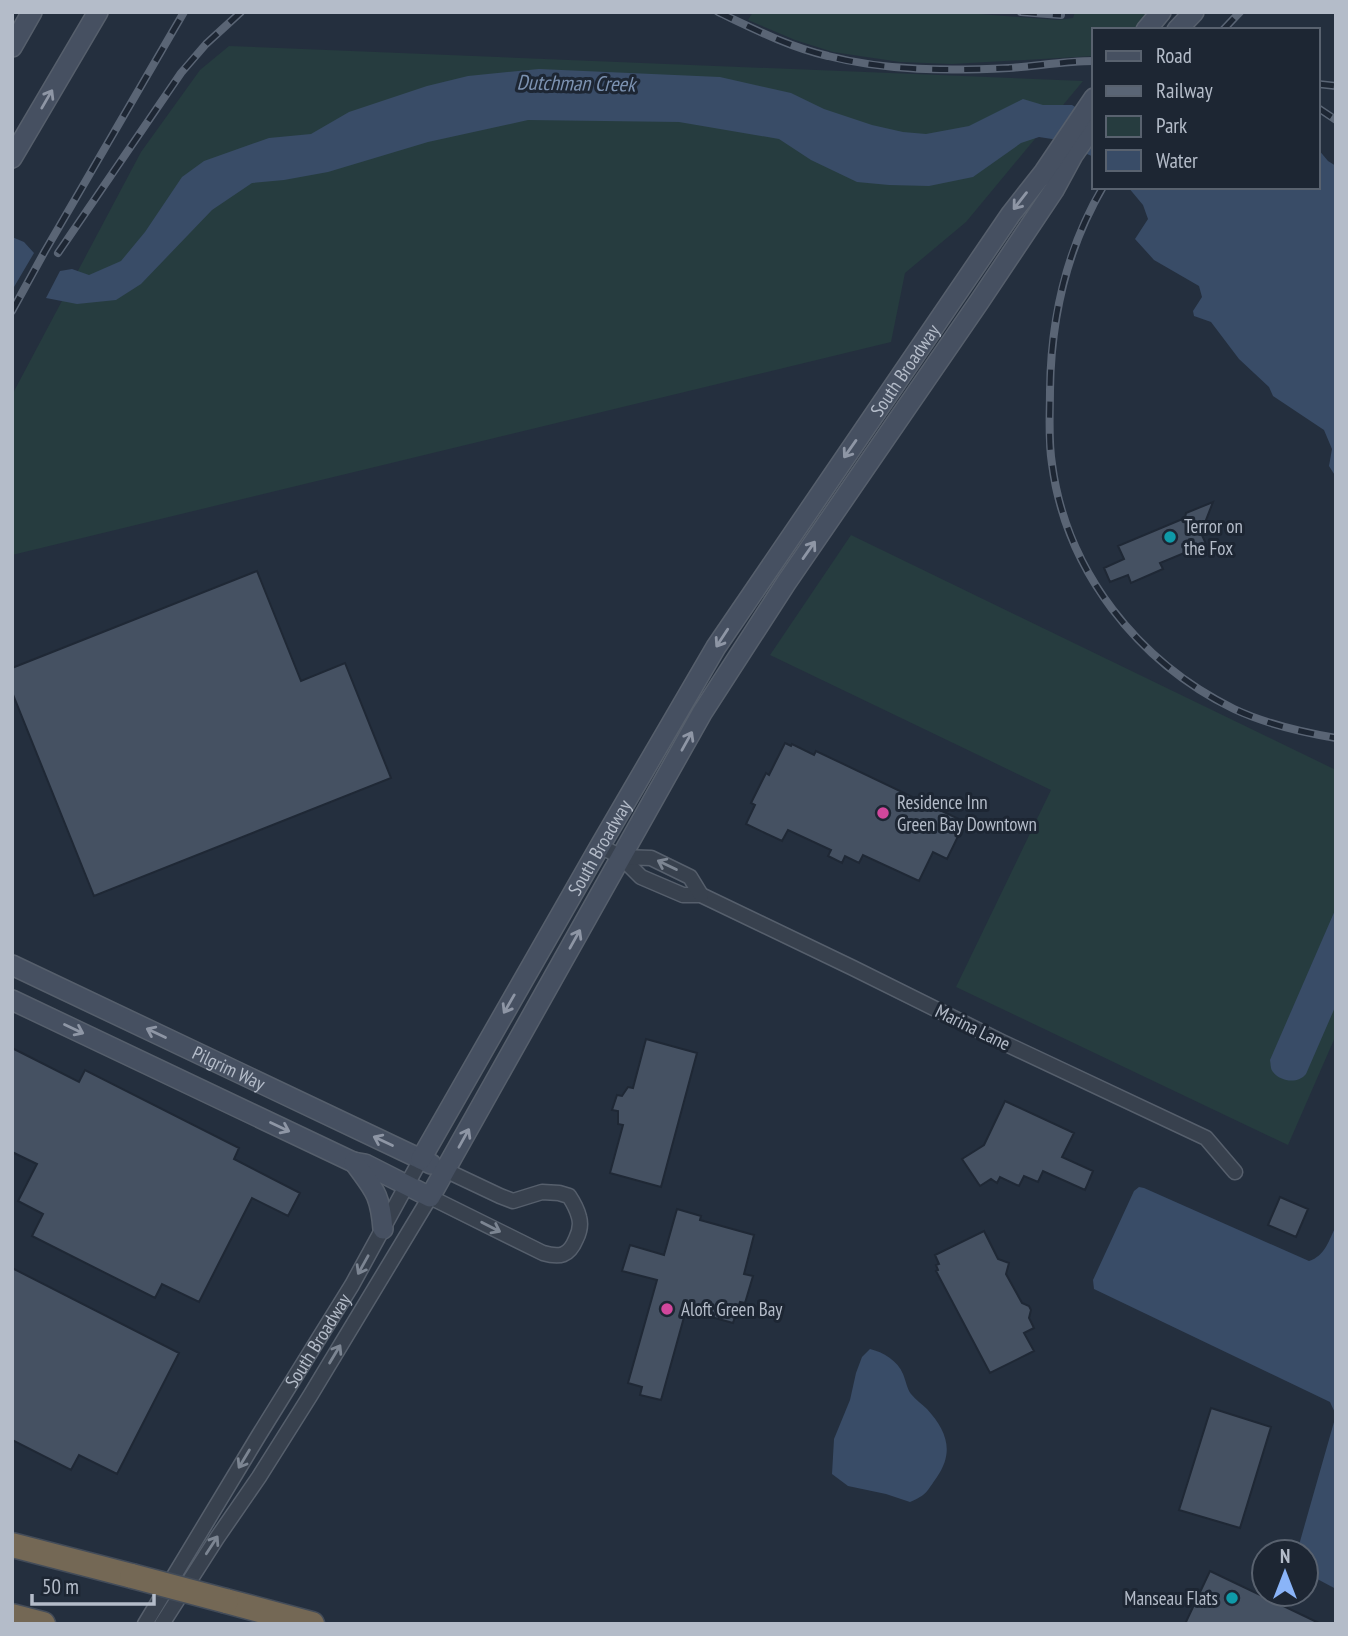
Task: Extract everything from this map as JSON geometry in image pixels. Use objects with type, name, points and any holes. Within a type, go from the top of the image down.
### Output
[{"type":"highway","points":[[12,1545],[312,1624]]},
{"type":"highway","points":[[12,1616],[43,1624]]},
{"type":"street","points":[[12,47],[32,12]]},
{"type":"street","points":[[12,158],[98,12]]},
{"type":"street","points":[[1148,28],[1161,12]]},
{"type":"street","points":[[1179,28],[1194,12]]},
{"type":"street","name":"South Broadway","points":[[162,1624],[216,1538],[260,1477],[429,1197],[702,713],[779,593],[1054,190],[1067,151],[1092,102]]},
{"type":"street","name":"South Broadway","points":[[145,1624],[352,1285],[421,1159],[696,680],[1011,214],[1092,127]]},
{"type":"street","name":"Marina Lane","points":[[600,846],[621,857],[641,877],[683,895],[701,895],[1206,1138],[1235,1172]]},
{"type":"street","name":"Marina Lane","points":[[621,857],[651,858],[690,877],[701,895]]},
{"type":"street","name":"Pilgrim Way","points":[[12,965],[445,1170]]},
{"type":"street","name":"Pilgrim Way","points":[[12,1000],[353,1162],[365,1164],[429,1197]]},
{"type":"street","points":[[353,1162],[367,1177],[377,1196],[383,1229]]},
{"type":"street","points":[[429,1197],[543,1253],[564,1255],[572,1249],[580,1220],[569,1196],[542,1192],[513,1201],[445,1170]]},
{"type":"green space","points":[[753,12],[954,12],[1058,20],[1073,18],[1075,12],[1153,12],[1138,28],[1092,28],[1092,56],[952,64],[900,62],[833,52],[795,40],[748,20]]},
{"type":"green space","points":[[229,46],[1083,81],[966,222],[905,273],[891,342],[12,555],[12,395],[141,152],[200,70]]},
{"type":"green space","points":[[851,535],[1336,770],[1336,1035],[1288,1145],[956,987],[1051,790],[770,655]]},
{"type":"water","name":"Dutchman Creek","points":[[539,69],[720,77],[791,93],[824,109],[872,125],[926,134],[969,126],[1023,99],[1043,105],[1072,105],[1092,117],[1092,156],[1052,139],[1039,137],[1021,143],[973,177],[929,186],[889,185],[857,182],[811,160],[779,139],[679,122],[528,120],[428,142],[328,172],[252,183],[212,210],[141,284],[116,300],[77,304],[46,298],[60,271],[72,269],[89,275],[121,261],[145,232],[182,177],[204,161],[269,138],[311,134],[349,112],[427,86],[468,76]]},
{"type":"water","points":[[1320,151],[1336,166],[1336,477],[1329,466],[1332,449],[1324,430],[1273,396],[1269,387],[1239,359],[1211,322],[1194,316],[1193,311],[1202,297],[1199,286],[1154,260],[1135,239],[1148,219],[1143,205],[1130,189],[1320,189]]},
{"type":"water","points":[[12,237],[24,242],[34,253],[14,287],[12,286]]},
{"type":"water","points":[[1336,908],[1336,1005],[1306,1074],[1299,1079],[1285,1080],[1273,1072],[1270,1060]]},
{"type":"water","points":[[1139,1187],[1309,1261],[1323,1251],[1336,1226],[1336,1415],[1330,1402],[1094,1289],[1093,1280],[1134,1191]]},
{"type":"water","points":[[870,1349],[885,1355],[898,1365],[910,1392],[934,1417],[946,1441],[943,1467],[929,1489],[910,1502],[848,1486],[832,1474],[834,1439],[850,1400],[862,1357]]},
{"type":"water","points":[[1336,1415],[1336,1589],[1320,1580],[1320,1538],[1301,1538]]},
{"type":"building","name":"Terror on the Fox","points":[[1213,502],[1201,533],[1206,544],[1160,563],[1163,569],[1131,583],[1128,575],[1110,582],[1104,568],[1124,559],[1118,546],[1185,518],[1186,513]]},
{"type":"building","points":[[257,571],[301,681],[345,663],[391,778],[94,896],[12,692],[12,668]]},
{"type":"building","name":"Residence Inn Green Bay Downtown","points":[[785,743],[814,755],[816,751],[965,822],[947,859],[933,852],[919,881],[863,855],[859,863],[845,856],[842,863],[828,856],[831,850],[788,830],[782,841],[746,824],[755,805],[751,803]]},
{"type":"building","points":[[646,1039],[697,1053],[661,1187],[610,1173],[623,1125],[618,1124],[618,1111],[612,1110],[617,1095],[622,1096],[628,1087],[633,1088]]},
{"type":"building","points":[[12,1048],[79,1082],[85,1070],[239,1148],[234,1159],[300,1193],[288,1216],[252,1198],[199,1302],[162,1284],[155,1298],[32,1236],[43,1214],[18,1201],[37,1164],[12,1152]]},
{"type":"building","points":[[1005,1101],[1074,1133],[1062,1157],[1093,1171],[1085,1190],[1043,1171],[1038,1182],[1024,1176],[1019,1186],[1000,1177],[997,1183],[991,1179],[980,1186],[962,1159],[984,1145]]},
{"type":"building","points":[[1280,1197],[1308,1209],[1296,1237],[1268,1225]]},
{"type":"building","name":"Aloft Green Bay","points":[[677,1209],[701,1216],[700,1220],[754,1235],[744,1274],[753,1276],[745,1303],[740,1302],[733,1323],[686,1310],[661,1400],[640,1395],[642,1387],[628,1383],[657,1280],[622,1271],[630,1245],[664,1255]]},
{"type":"building","points":[[984,1231],[998,1259],[1009,1263],[1006,1274],[1022,1303],[1029,1306],[1029,1318],[1034,1328],[1024,1333],[1034,1351],[990,1373],[936,1271],[936,1265],[939,1264],[935,1255]]},
{"type":"building","points":[[12,1268],[179,1353],[117,1474],[79,1455],[71,1470],[12,1440]]},
{"type":"building","points":[[1211,1408],[1271,1427],[1240,1528],[1179,1510]]},
{"type":"building","name":"Manseau Flats","points":[[1210,1571],[1250,1590],[1250,1608],[1287,1608],[1321,1624],[1185,1624]]},
{"type":"railway","points":[[12,311],[184,12]]},
{"type":"railway","points":[[58,253],[181,73],[206,44],[241,12]]},
{"type":"railway","points":[[718,12],[799,48],[872,65],[964,69],[1092,61]]},
{"type":"railway","points":[[1021,12],[1061,15]]},
{"type":"railway","points":[[1225,28],[1240,12]]},
{"type":"railway","points":[[1320,84],[1336,86]]},
{"type":"railway","points":[[1320,109],[1336,120]]},
{"type":"railway","points":[[1102,189],[1070,260],[1057,310],[1051,363],[1051,455],[1060,503],[1073,541],[1090,576],[1112,609],[1138,639],[1167,666],[1234,709],[1284,727],[1336,738]]},
{"type":"place","name":"Terror on the Fox","points":[[1170,537]]},
{"type":"place","name":"Residence Inn Green Bay Downtown","points":[[883,813]]},
{"type":"place","name":"Aloft Green Bay","points":[[667,1309]]},
{"type":"place","name":"Manseau Flats","points":[[1232,1598]]}]
